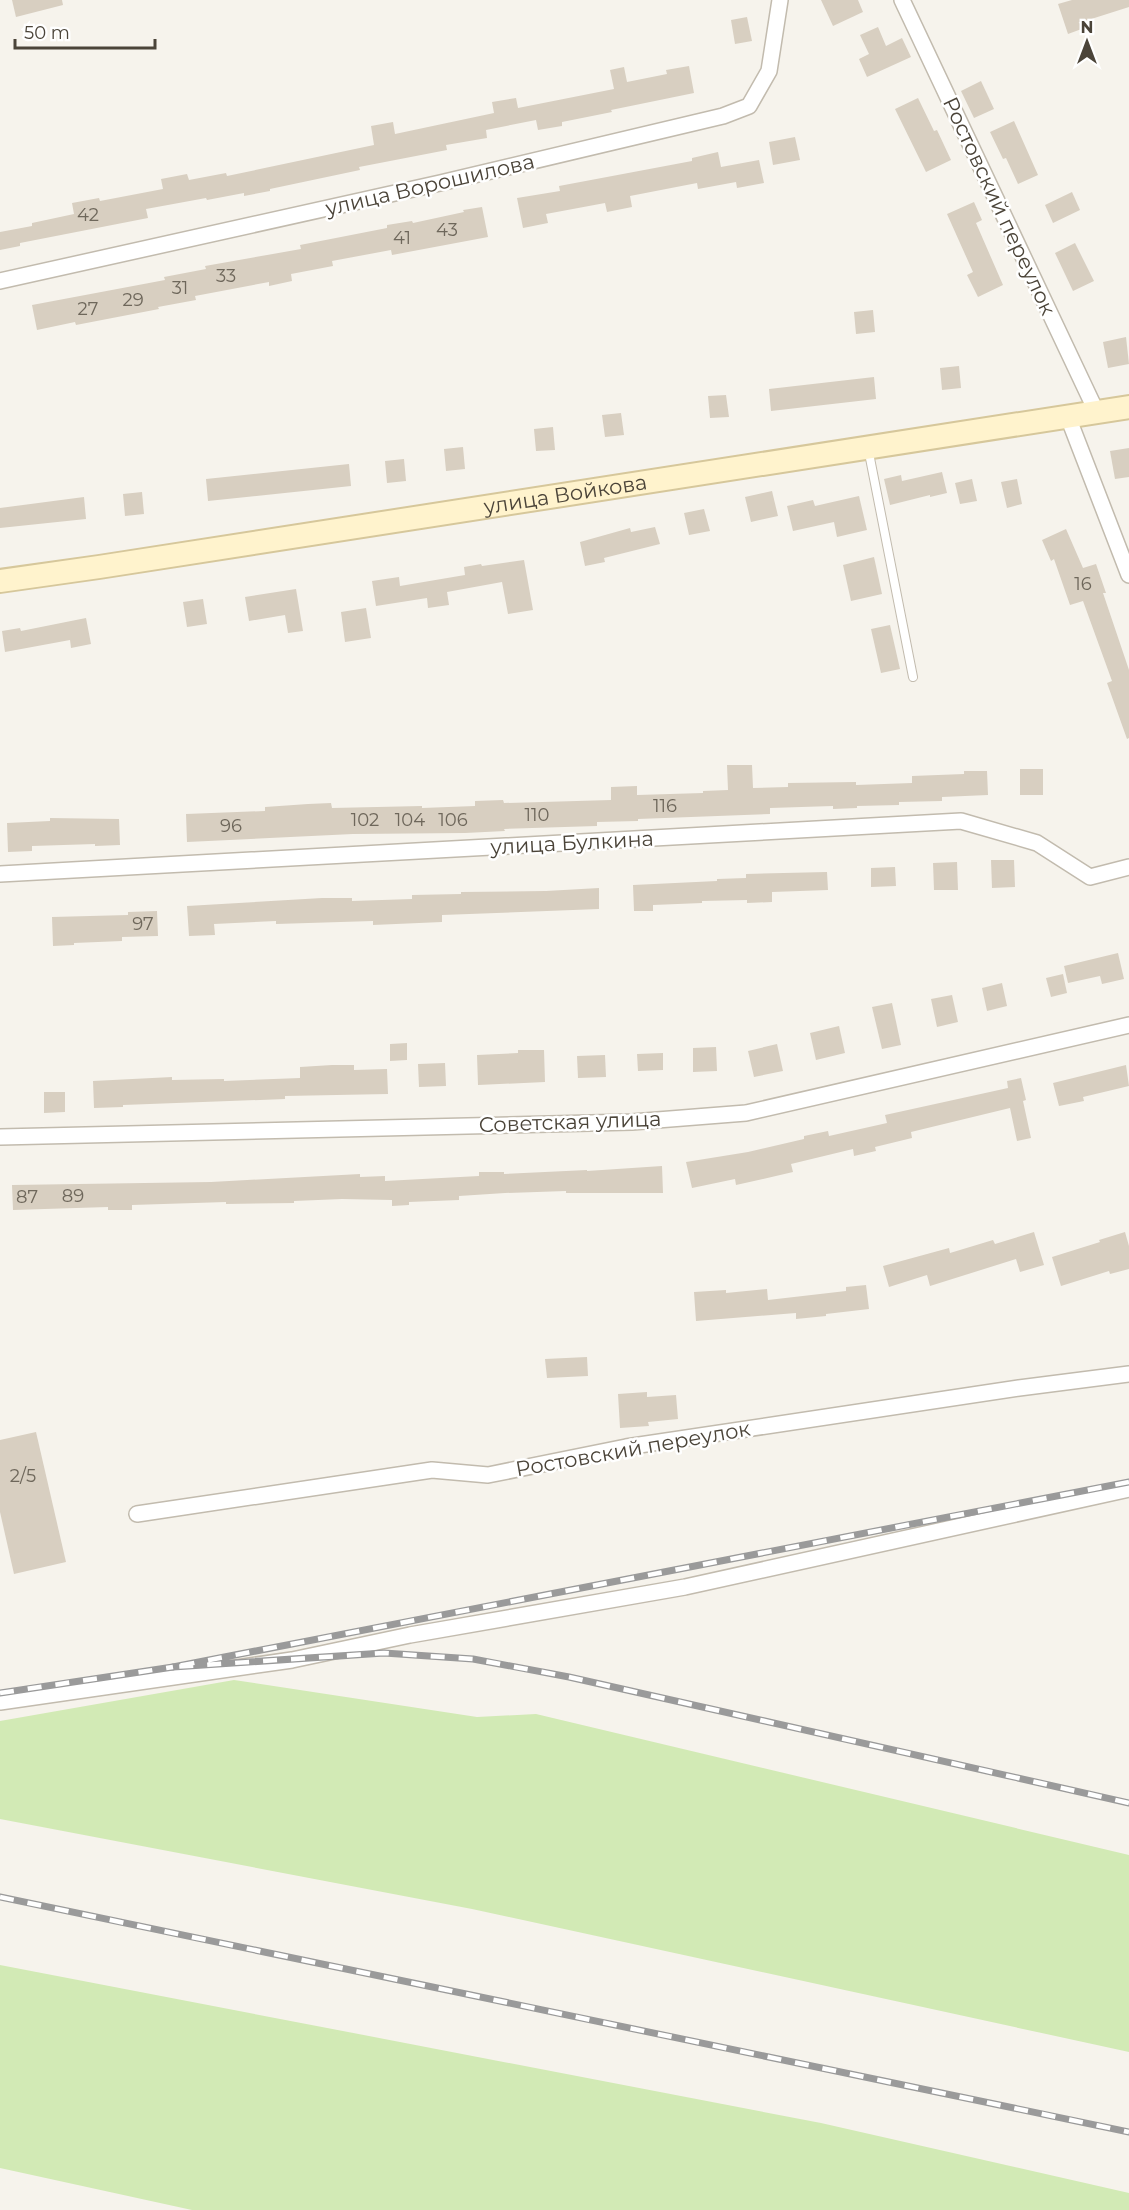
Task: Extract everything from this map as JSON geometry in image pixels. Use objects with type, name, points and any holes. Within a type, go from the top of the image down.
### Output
[{"type":"main road","name":"улица Войкова","points":[[0,581],[1129,407]]},
{"type":"street","name":"улица Ворошилова","points":[[0,281],[440,183],[723,116],[749,106],[769,71],[780,0]]},
{"type":"street","name":"Ростовский переулок","points":[[902,0],[1097,412]]},
{"type":"street","points":[[1068,417],[1129,574]]},
{"type":"street","name":"улица Булкина","points":[[0,874],[961,821],[1037,843],[1090,877],[1129,867]]},
{"type":"street","name":"Советская улица","points":[[0,1137],[632,1122],[746,1113],[1129,1025]]},
{"type":"street","name":"Ростовский переулок","points":[[137,1514],[432,1470],[488,1475],[626,1447],[1019,1388],[1129,1374]]},
{"type":"street","points":[[0,1702],[292,1660],[421,1633],[685,1587],[1129,1489]]},
{"type":"lane","points":[[868,448],[913,677]]},
{"type":"green space","points":[[234,1680],[477,1717],[536,1714],[1129,1855],[1129,2052],[472,1909],[0,1819],[0,1721]]},
{"type":"green space","points":[[0,1965],[821,2123],[1129,2193],[1129,2210],[192,2210],[0,2168]]},
{"type":"building","points":[[12,0],[62,0],[63,5],[16,17]]},
{"type":"building","points":[[821,0],[858,0],[863,12],[833,26]]},
{"type":"building","points":[[1072,0],[1129,0],[1129,7],[1085,21],[1087,27],[1068,34],[1058,4]]},
{"type":"building","points":[[747,17],[752,41],[735,44],[731,20]]},
{"type":"building","points":[[878,27],[886,46],[902,38],[911,57],[867,77],[859,59],[869,54],[860,35]]},
{"type":"building","points":[[689,66],[694,93],[562,122],[562,126],[538,130],[536,120],[486,130],[487,138],[446,145],[447,150],[359,167],[360,170],[270,189],[270,191],[244,196],[244,193],[207,200],[206,198],[146,209],[148,218],[20,243],[20,246],[0,250],[0,232],[74,214],[72,203],[99,198],[100,201],[163,189],[161,179],[187,174],[189,180],[226,173],[227,176],[374,145],[371,126],[393,122],[395,134],[494,113],[492,102],[516,98],[518,108],[614,89],[610,70],[624,67],[627,82],[667,74],[666,70]]},
{"type":"building","points":[[981,81],[994,109],[974,118],[961,91]]},
{"type":"building","points":[[918,98],[951,160],[926,172],[895,109]]},
{"type":"building","points":[[1014,121],[1038,175],[1018,184],[990,132]]},
{"type":"building","points":[[795,137],[800,160],[773,165],[769,142]]},
{"type":"building","points":[[718,152],[721,167],[759,160],[764,183],[737,188],[736,182],[698,189],[697,183],[630,196],[632,207],[607,212],[605,203],[546,214],[548,223],[523,228],[517,198],[560,191],[559,186],[692,161],[692,158]]},
{"type":"building","points":[[1072,192],[1080,210],[1053,223],[1045,205]]},
{"type":"building","points":[[974,202],[982,220],[976,223],[1003,285],[978,297],[967,275],[973,272],[947,214]]},
{"type":"building","points":[[482,207],[488,237],[392,255],[391,250],[332,261],[333,266],[291,274],[292,281],[269,286],[269,282],[195,296],[196,300],[158,307],[159,309],[37,330],[32,305],[165,280],[164,277],[206,269],[205,266],[301,249],[300,245]]},
{"type":"building","points":[[1075,243],[1094,281],[1073,291],[1055,253]]},
{"type":"building","points":[[873,310],[875,332],[856,334],[854,312]]},
{"type":"building","points":[[1126,337],[1129,364],[1108,368],[1103,342]]},
{"type":"building","points":[[959,366],[961,388],[942,390],[940,368]]},
{"type":"building","points":[[874,377],[876,399],[771,411],[769,389]]},
{"type":"building","points":[[726,395],[729,417],[710,418],[708,396]]},
{"type":"building","points":[[621,413],[624,435],[605,437],[602,415]]},
{"type":"building","points":[[553,427],[555,450],[536,451],[534,429]]},
{"type":"building","points":[[463,447],[465,469],[446,471],[444,449]]},
{"type":"building","points":[[1129,448],[1129,477],[1115,479],[1110,451]]},
{"type":"building","points":[[404,459],[406,481],[387,483],[385,461]]},
{"type":"building","points":[[349,464],[351,486],[208,501],[206,479]]},
{"type":"building","points":[[942,472],[947,493],[890,505],[884,479],[901,475],[902,481]]},
{"type":"building","points":[[972,479],[977,501],[960,504],[955,483]]},
{"type":"building","points":[[1017,479],[1022,504],[1007,508],[1001,482]]},
{"type":"building","points":[[772,491],[778,516],[751,522],[745,497]]},
{"type":"building","points":[[142,492],[144,514],[125,516],[123,494]]},
{"type":"building","points":[[859,496],[867,530],[837,537],[834,522],[793,531],[787,506],[813,500],[815,506]]},
{"type":"building","points":[[84,497],[86,519],[0,528],[0,508]]},
{"type":"building","points":[[704,509],[710,531],[689,535],[684,513]]},
{"type":"building","points":[[655,527],[660,544],[604,558],[605,562],[585,566],[580,542],[630,528],[631,532]]},
{"type":"building","points":[[1066,529],[1083,568],[1096,564],[1106,593],[1103,593],[1129,670],[1129,738],[1127,739],[1107,683],[1112,681],[1083,601],[1070,605],[1054,559],[1051,561],[1042,540]]},
{"type":"building","points":[[874,557],[882,594],[851,601],[843,565]]},
{"type":"building","points":[[524,560],[533,610],[508,614],[502,582],[447,592],[449,605],[428,608],[427,598],[376,606],[372,581],[399,577],[400,586],[465,575],[464,567]]},
{"type":"building","points":[[296,589],[303,631],[288,633],[285,615],[249,621],[245,597]]},
{"type":"building","points":[[203,599],[207,624],[187,627],[183,602]]},
{"type":"building","points":[[366,608],[371,638],[345,642],[341,612]]},
{"type":"building","points":[[86,618],[91,644],[71,648],[70,640],[5,652],[2,631],[20,628],[21,631]]},
{"type":"building","points":[[890,625],[900,669],[881,673],[871,629]]},
{"type":"building","points":[[727,765],[752,765],[753,788],[788,787],[788,783],[856,782],[856,785],[912,783],[912,776],[987,771],[988,795],[942,797],[942,801],[899,802],[899,805],[857,806],[857,808],[833,809],[833,806],[770,808],[770,814],[638,819],[638,821],[597,822],[597,826],[504,829],[505,831],[465,833],[353,834],[187,842],[186,814],[265,811],[265,807],[331,803],[332,808],[422,806],[422,808],[475,806],[475,801],[503,800],[504,803],[611,800],[611,787],[637,786],[637,795],[703,793],[703,791],[728,790]]},
{"type":"building","points":[[1020,769],[1043,769],[1043,795],[1020,795]]},
{"type":"building","points":[[50,818],[119,819],[120,845],[32,846],[32,851],[8,852],[7,823],[50,821]]},
{"type":"building","points":[[991,860],[1014,860],[1015,887],[992,888]]},
{"type":"building","points":[[957,862],[958,890],[934,890],[933,863]]},
{"type":"building","points":[[895,867],[896,886],[871,887],[871,868]]},
{"type":"building","points":[[827,872],[828,890],[772,892],[772,902],[702,901],[702,903],[653,905],[653,911],[634,911],[633,885],[717,881],[717,879],[746,878],[746,874]]},
{"type":"building","points":[[599,888],[599,909],[442,915],[442,922],[373,925],[373,921],[276,924],[276,921],[214,924],[215,935],[189,936],[187,906],[322,898],[352,898],[352,901],[412,899],[412,895],[461,894],[461,892]]},
{"type":"building","points":[[157,911],[158,936],[122,937],[122,941],[53,946],[52,917],[128,915],[128,912]]},
{"type":"building","points":[[1118,953],[1124,979],[1102,984],[1100,976],[1068,983],[1064,966]]},
{"type":"building","points":[[1063,974],[1067,993],[1051,997],[1046,978]]},
{"type":"building","points":[[1002,983],[1007,1006],[987,1011],[982,988]]},
{"type":"building","points":[[952,995],[958,1022],[937,1027],[931,999]]},
{"type":"building","points":[[892,1003],[901,1045],[882,1049],[872,1007]]},
{"type":"building","points":[[839,1026],[845,1053],[816,1060],[810,1033]]},
{"type":"building","points":[[407,1043],[407,1060],[390,1061],[390,1044]]},
{"type":"building","points":[[777,1044],[783,1071],[754,1077],[748,1051]]},
{"type":"building","points":[[716,1047],[717,1071],[693,1072],[693,1048]]},
{"type":"building","points":[[518,1050],[544,1050],[545,1082],[478,1085],[477,1055],[518,1053]]},
{"type":"building","points":[[663,1053],[663,1070],[638,1071],[637,1054]]},
{"type":"building","points":[[605,1055],[606,1077],[578,1078],[577,1056]]},
{"type":"building","points":[[445,1063],[446,1086],[419,1087],[418,1064]]},
{"type":"building","points":[[354,1065],[354,1070],[387,1069],[388,1094],[285,1096],[285,1099],[94,1108],[93,1081],[172,1077],[172,1080],[224,1079],[224,1081],[300,1078],[300,1067]]},
{"type":"building","points":[[1126,1065],[1129,1086],[1083,1097],[1084,1101],[1059,1106],[1053,1083]]},
{"type":"building","points":[[1021,1078],[1026,1100],[1023,1101],[1031,1138],[1017,1141],[1010,1108],[911,1132],[912,1138],[875,1147],[876,1151],[854,1156],[853,1149],[791,1164],[793,1172],[736,1185],[735,1179],[692,1188],[686,1162],[748,1152],[828,1131],[829,1136],[887,1123],[885,1115],[1008,1088],[1007,1081]]},
{"type":"building","points":[[44,1092],[65,1092],[65,1112],[44,1113]]},
{"type":"building","points":[[662,1166],[663,1193],[566,1193],[566,1191],[505,1193],[459,1196],[459,1200],[409,1202],[409,1205],[392,1206],[392,1200],[342,1199],[294,1201],[294,1203],[226,1204],[226,1202],[132,1205],[132,1210],[108,1210],[108,1207],[13,1210],[12,1185],[211,1182],[360,1174],[360,1177],[385,1176],[385,1181],[479,1176],[479,1172],[504,1172],[504,1174]]},
{"type":"building","points":[[1034,1232],[1044,1265],[1020,1272],[1016,1259],[930,1286],[927,1275],[889,1287],[883,1266],[949,1248],[950,1253],[993,1240],[995,1244]]},
{"type":"building","points":[[1125,1232],[1129,1246],[1129,1269],[1110,1274],[1109,1271],[1061,1286],[1052,1257]]},
{"type":"building","points":[[866,1285],[869,1309],[796,1319],[796,1313],[696,1321],[694,1292],[726,1290],[726,1293],[767,1289],[768,1300],[846,1291],[846,1287]]},
{"type":"building","points":[[587,1357],[588,1376],[547,1378],[545,1359]]},
{"type":"building","points":[[647,1392],[647,1397],[676,1395],[678,1419],[648,1422],[649,1426],[620,1428],[618,1394]]},
{"type":"building","points":[[36,1432],[66,1562],[14,1574],[0,1512],[0,1440]]},
{"type":"railway","points":[[1129,1482],[173,1667],[384,1653],[473,1659],[569,1677],[1129,1803]]},
{"type":"railway","points":[[0,1693],[173,1667]]},
{"type":"railway","points":[[0,1897],[1129,2132]]}]
